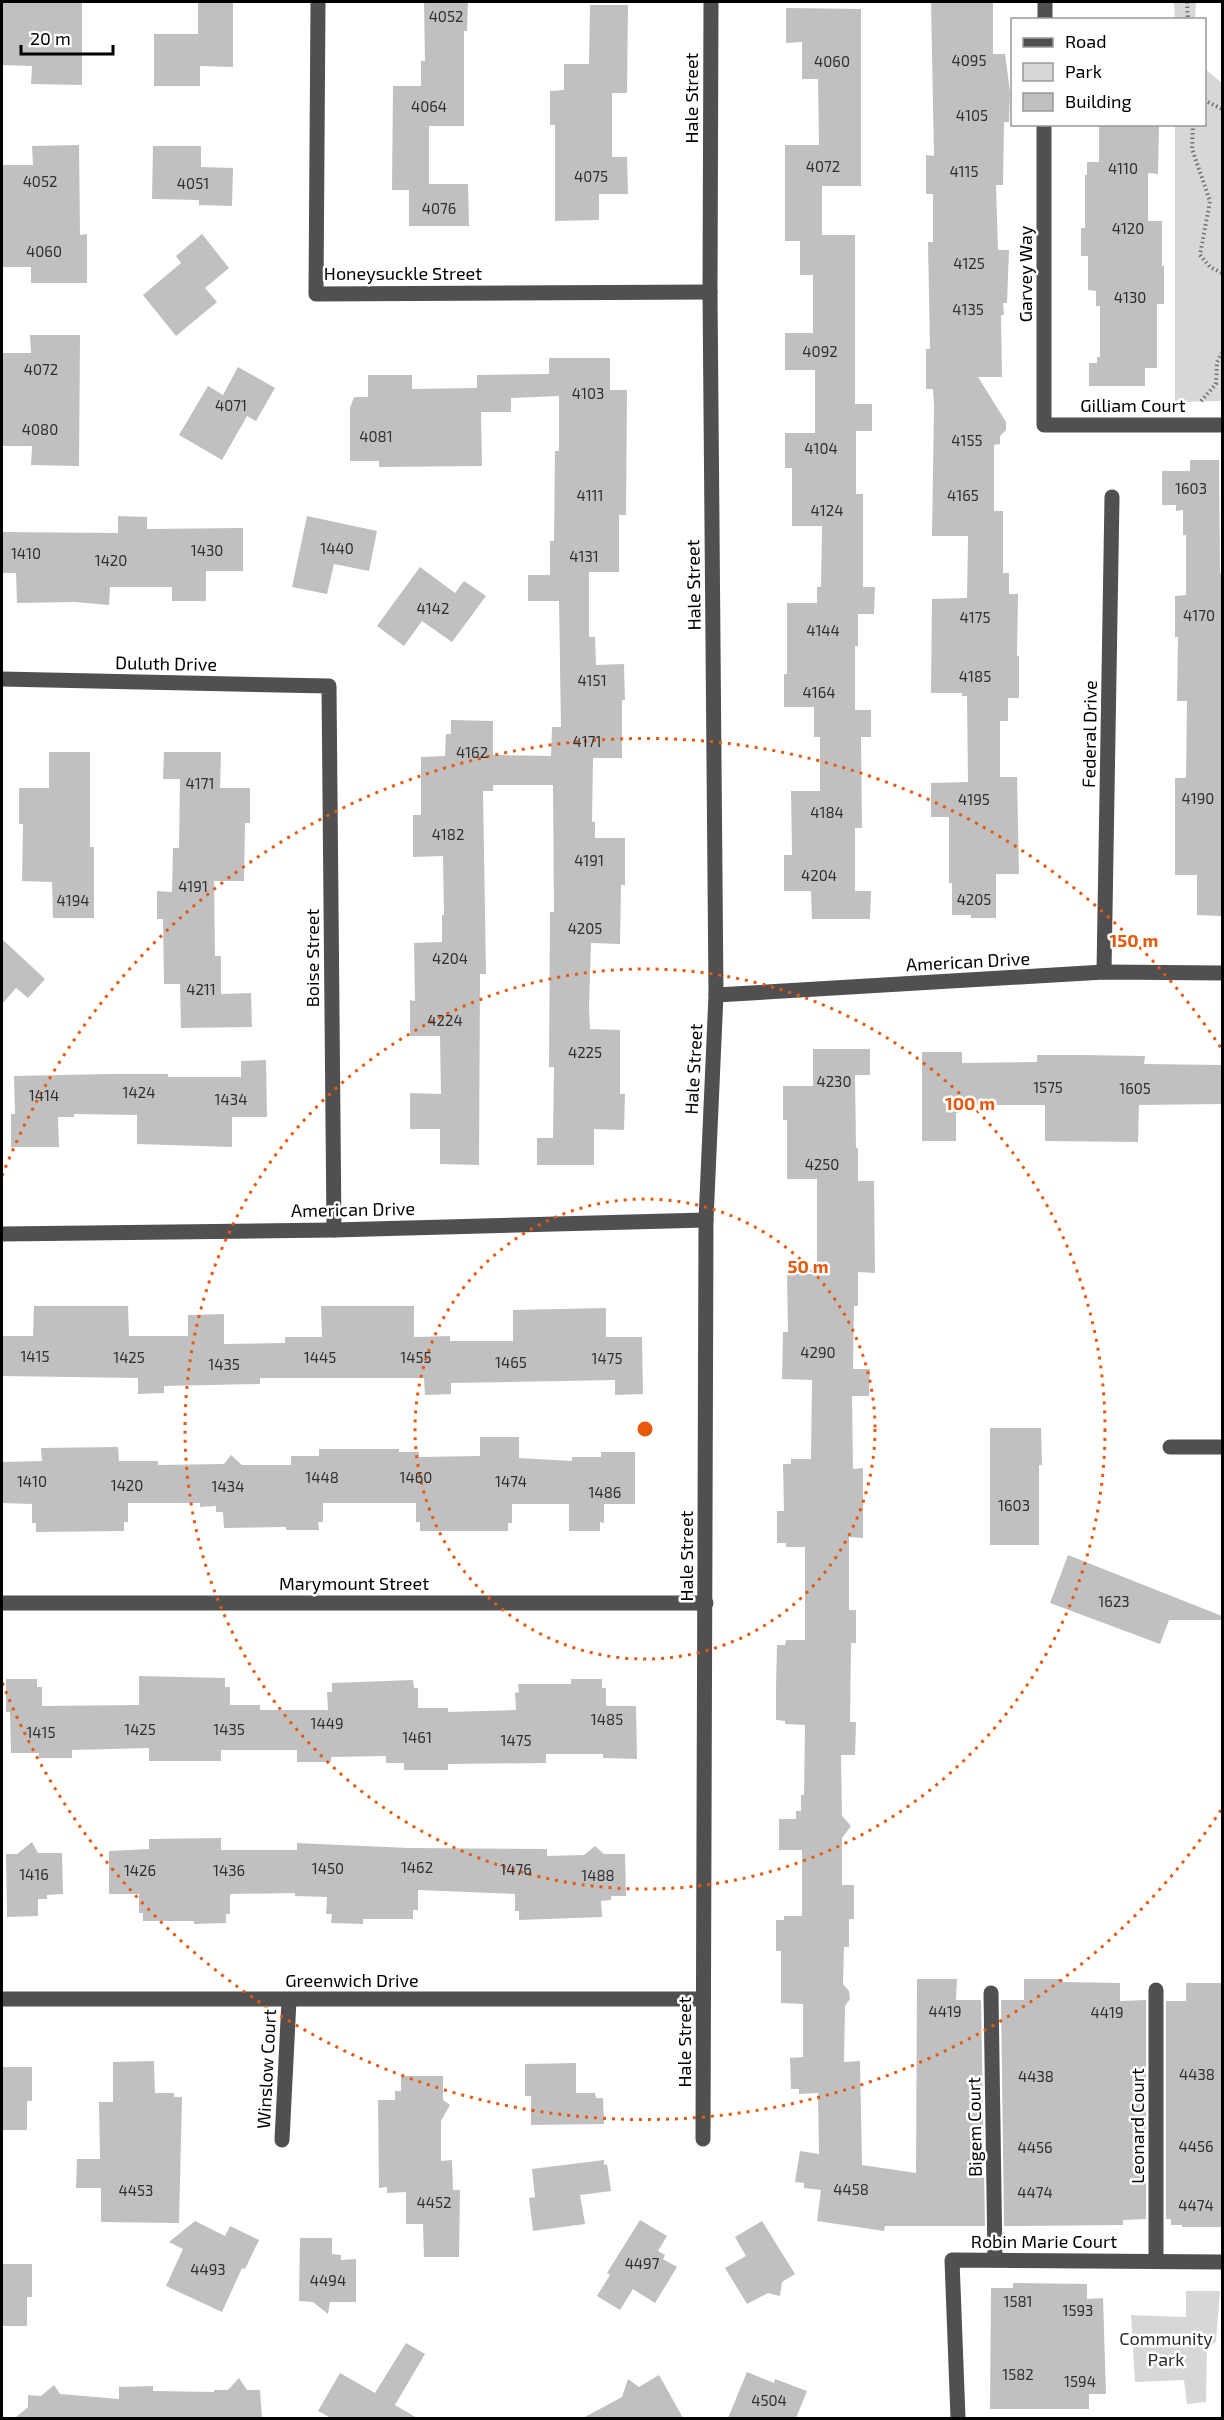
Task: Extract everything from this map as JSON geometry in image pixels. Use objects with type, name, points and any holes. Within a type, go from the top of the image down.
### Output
[{"type":"street","name":"Honeysuckle Street","points":[[318,2],[316,294],[710,292]]},
{"type":"street","name":"Hale Street","points":[[703,2139],[706,1220],[716,995],[710,292],[711,2]]},
{"type":"street","points":[[1045,2],[1045,18]]},
{"type":"street","name":"Garvey Way","points":[[1044,126],[1044,424]]},
{"type":"street","name":"Gilliam Court","points":[[1044,424],[1222,425]]},
{"type":"street","name":"Federal Drive","points":[[1104,972],[1112,497]]},
{"type":"street","name":"Duluth Drive","points":[[2,679],[329,686]]},
{"type":"street","name":"Boise Street","points":[[329,686],[334,1230]]},
{"type":"street","name":"American Drive","points":[[716,995],[1104,972],[1222,973]]},
{"type":"street","name":"American Drive","points":[[2,1234],[334,1230],[706,1220]]},
{"type":"street","points":[[1170,1447],[1222,1447]]},
{"type":"street","name":"Marymount Street","points":[[2,1603],[706,1603]]},
{"type":"street","name":"Leonard Court","points":[[1156,1990],[1156,2261]]},
{"type":"street","name":"Bigem Court","points":[[991,1993],[995,2260]]},
{"type":"street","name":"Greenwich Drive","points":[[2,1999],[703,1999]]},
{"type":"street","name":"Winslow Court","points":[[282,2140],[289,2000]]},
{"type":"street","name":"Robin Marie Court","points":[[958,2418],[952,2260],[1222,2262]]},
{"type":"path","points":[[1187,2],[1188,18]]},
{"type":"path","points":[[1206,101],[1222,109]]},
{"type":"path","points":[[1193,126],[1192,149],[1210,201],[1200,255],[1210,267],[1222,273]]},
{"type":"path","points":[[1197,405],[1216,384],[1217,362],[1222,353]]},
{"type":"green space","points":[[1174,2],[1196,2],[1195,18],[1175,18]]},
{"type":"green space","points":[[1206,70],[1222,83],[1222,401],[1175,402],[1175,126],[1206,126]]},
{"type":"green space","name":"Community Park","points":[[1186,2291],[1220,2291],[1216,2341],[1207,2350],[1206,2402],[1187,2404],[1184,2380],[1135,2382],[1131,2315],[1186,2317]]},
{"type":"building","points":[[2,2],[82,2],[82,85],[31,84],[32,66],[2,65]]},
{"type":"building","points":[[198,2],[233,2],[233,67],[200,66],[200,86],[154,86],[154,34],[198,34]]},
{"type":"building","points":[[424,2],[468,2],[467,31],[464,31],[464,126],[429,126],[429,184],[468,184],[469,226],[409,226],[409,190],[392,190],[393,86],[421,86],[421,61],[425,61]]},
{"type":"building","points":[[931,2],[993,2],[993,54],[1005,54],[1010,92],[1009,122],[1004,122],[1003,185],[996,185],[998,250],[1009,250],[1007,303],[1003,303],[1004,315],[1001,315],[1002,377],[978,377],[1006,422],[1006,430],[1000,436],[1000,444],[994,445],[994,511],[1003,511],[1003,573],[1009,573],[1009,594],[1018,594],[1019,698],[1008,698],[1008,721],[1000,721],[1000,777],[1017,777],[1019,874],[996,874],[996,918],[952,915],[952,883],[949,883],[949,817],[931,817],[931,783],[968,782],[967,696],[962,696],[962,693],[931,693],[932,599],[967,598],[968,536],[932,536],[934,406],[933,389],[926,389],[926,349],[930,349],[928,242],[933,242],[933,194],[926,194],[926,155],[934,156]]},
{"type":"building","points":[[590,5],[628,5],[627,93],[612,93],[612,157],[627,157],[628,194],[599,194],[599,220],[555,221],[555,125],[550,125],[550,91],[564,90],[564,64],[589,64]]},
{"type":"building","points":[[786,8],[861,9],[861,186],[822,186],[822,235],[855,235],[855,404],[872,404],[872,431],[856,431],[856,494],[863,494],[863,587],[875,587],[874,614],[858,614],[858,646],[855,646],[855,710],[871,710],[871,737],[861,737],[862,828],[855,828],[855,891],[871,891],[870,919],[812,919],[811,891],[784,891],[784,855],[792,855],[791,791],[820,791],[820,737],[814,737],[814,707],[784,707],[784,674],[787,674],[787,603],[817,603],[817,587],[821,587],[822,526],[792,526],[792,468],[785,468],[785,433],[815,433],[815,370],[785,370],[785,333],[813,333],[813,275],[800,275],[800,241],[785,241],[785,145],[819,145],[818,79],[802,79],[802,42],[786,43]]},
{"type":"building","points":[[1099,126],[1159,126],[1158,174],[1148,173],[1148,221],[1162,221],[1164,304],[1157,304],[1157,368],[1145,368],[1145,386],[1089,386],[1089,363],[1097,363],[1097,357],[1100,357],[1100,306],[1096,306],[1096,291],[1088,290],[1088,256],[1081,256],[1081,228],[1085,228],[1087,162],[1099,162]]},
{"type":"building","points":[[79,145],[80,235],[87,234],[87,283],[31,283],[31,267],[2,267],[2,165],[33,165],[32,146]]},
{"type":"building","points":[[153,146],[201,146],[201,167],[233,168],[232,206],[199,205],[199,200],[152,199]]},
{"type":"building","points":[[202,234],[229,268],[205,288],[217,302],[176,336],[143,295],[181,263],[176,256]]},
{"type":"building","points":[[30,335],[80,335],[79,466],[31,465],[32,446],[2,446],[2,353],[31,353]]},
{"type":"building","points":[[549,358],[610,358],[610,390],[627,390],[626,515],[619,515],[619,572],[589,572],[589,637],[595,637],[596,665],[624,664],[622,758],[593,758],[592,822],[595,822],[595,838],[625,838],[625,885],[621,885],[620,944],[591,943],[589,1008],[590,1029],[620,1030],[620,1094],[625,1094],[624,1130],[594,1129],[594,1165],[537,1165],[537,1138],[553,1138],[554,1067],[549,1067],[550,912],[554,912],[553,785],[493,785],[493,791],[483,791],[486,974],[480,974],[479,1165],[440,1164],[440,1129],[410,1129],[410,1093],[441,1094],[440,1036],[410,1036],[410,1000],[415,1001],[414,943],[442,942],[442,915],[444,915],[443,856],[413,857],[413,815],[421,815],[421,757],[445,756],[446,734],[451,734],[451,720],[493,721],[493,755],[551,756],[552,727],[561,727],[559,601],[528,601],[528,575],[550,575],[550,541],[554,541],[555,451],[559,451],[559,396],[511,398],[511,412],[481,412],[482,466],[379,467],[379,461],[350,461],[350,408],[354,397],[368,397],[368,375],[412,375],[412,389],[477,388],[477,375],[549,374]]},
{"type":"building","points":[[238,367],[275,388],[256,421],[247,416],[222,460],[179,435],[208,386],[223,395]]},
{"type":"building","points":[[1190,460],[1219,460],[1220,573],[1222,573],[1222,916],[1197,915],[1197,875],[1175,875],[1175,778],[1186,778],[1187,701],[1177,701],[1178,637],[1175,637],[1175,596],[1186,595],[1186,535],[1183,535],[1183,510],[1176,511],[1176,505],[1162,505],[1162,471],[1190,471]]},
{"type":"building","points":[[118,516],[147,517],[147,529],[243,528],[243,571],[206,571],[206,601],[172,601],[172,587],[110,587],[109,605],[75,602],[17,603],[16,573],[2,573],[2,532],[118,533]]},
{"type":"building","points":[[307,516],[377,531],[369,571],[334,564],[327,594],[292,587]]},
{"type":"building","points":[[420,567],[455,593],[464,581],[486,596],[452,642],[422,621],[404,646],[377,626]]},
{"type":"building","points":[[49,752],[90,752],[90,847],[94,847],[94,918],[53,918],[52,882],[22,881],[23,824],[19,824],[19,788],[49,788]]},
{"type":"building","points":[[164,752],[221,752],[220,788],[250,788],[250,823],[245,823],[244,881],[214,881],[215,956],[221,956],[221,994],[251,993],[252,1027],[181,1028],[180,984],[164,984],[163,919],[157,919],[157,891],[172,892],[173,848],[179,848],[180,779],[163,779]]},
{"type":"building","points":[[2,939],[45,979],[28,998],[16,988],[2,1004]]},
{"type":"building","points":[[813,1049],[870,1049],[870,1075],[855,1075],[858,1181],[874,1181],[875,1273],[858,1272],[858,1306],[854,1306],[853,1369],[870,1369],[869,1396],[852,1396],[853,1469],[863,1468],[863,1538],[849,1537],[849,1610],[856,1610],[856,1643],[851,1643],[850,1722],[856,1722],[855,1755],[841,1755],[842,1816],[851,1826],[842,1838],[842,1885],[854,1885],[854,1919],[849,1919],[849,1947],[844,1947],[843,1984],[849,1991],[850,1999],[845,2006],[844,2062],[860,2061],[862,2165],[916,2173],[917,1979],[957,1979],[956,2000],[981,2000],[985,2226],[885,2226],[884,2231],[817,2221],[821,2190],[804,2188],[804,2183],[795,2182],[800,2151],[819,2154],[818,2093],[799,2094],[799,2089],[791,2089],[790,2058],[803,2057],[803,2004],[781,2003],[781,1951],[776,1951],[776,1920],[784,1920],[784,1916],[802,1916],[802,1850],[779,1850],[779,1819],[796,1819],[796,1811],[801,1811],[801,1795],[804,1795],[805,1725],[785,1724],[785,1721],[776,1720],[776,1688],[777,1645],[785,1645],[786,1640],[805,1640],[805,1547],[786,1547],[786,1543],[777,1543],[777,1511],[784,1511],[783,1464],[791,1464],[791,1459],[811,1459],[812,1380],[782,1379],[783,1332],[788,1332],[787,1274],[817,1274],[817,1179],[787,1179],[787,1120],[783,1120],[783,1086],[813,1086]]},
{"type":"building","points":[[922,1052],[962,1052],[962,1063],[1037,1062],[1037,1055],[1081,1055],[1145,1056],[1144,1064],[1222,1065],[1222,1104],[1139,1105],[1138,1142],[1045,1141],[1045,1105],[959,1105],[959,1113],[956,1113],[956,1141],[922,1141]]},
{"type":"building","points":[[266,1060],[267,1117],[232,1117],[232,1147],[137,1144],[137,1115],[74,1114],[74,1117],[58,1117],[59,1147],[11,1147],[11,1114],[15,1114],[14,1076],[168,1074],[168,1077],[241,1077],[241,1061]]},
{"type":"building","points":[[34,1306],[128,1306],[129,1336],[188,1336],[188,1315],[224,1314],[224,1344],[285,1343],[285,1337],[322,1337],[321,1306],[414,1306],[414,1337],[450,1336],[450,1341],[513,1341],[513,1310],[606,1308],[606,1337],[642,1337],[643,1394],[615,1395],[615,1380],[451,1383],[451,1394],[425,1395],[424,1378],[260,1378],[260,1384],[164,1386],[164,1393],[138,1394],[138,1378],[2,1376],[2,1336],[33,1336]]},
{"type":"building","points":[[990,1428],[1041,1428],[1039,1545],[990,1545]]},
{"type":"building","points":[[480,1437],[519,1437],[519,1458],[572,1461],[572,1457],[601,1457],[601,1452],[635,1452],[635,1504],[604,1504],[604,1523],[600,1522],[600,1531],[569,1531],[569,1504],[512,1504],[512,1523],[508,1523],[508,1531],[420,1531],[420,1522],[416,1522],[416,1503],[323,1503],[323,1522],[318,1522],[319,1530],[286,1530],[286,1527],[224,1528],[223,1512],[216,1512],[216,1506],[200,1507],[200,1503],[128,1503],[128,1522],[124,1522],[124,1531],[36,1532],[36,1523],[32,1523],[32,1504],[2,1503],[2,1462],[42,1461],[41,1448],[118,1447],[119,1461],[158,1461],[158,1465],[224,1464],[231,1455],[242,1465],[291,1465],[291,1456],[319,1456],[319,1449],[399,1449],[399,1452],[419,1452],[419,1457],[480,1456]]},
{"type":"building","points":[[1068,1555],[1222,1616],[1222,1620],[1169,1620],[1160,1644],[1050,1603]]},
{"type":"building","points":[[139,1676],[225,1678],[225,1687],[230,1687],[230,1705],[260,1705],[260,1710],[328,1710],[327,1692],[332,1692],[332,1683],[413,1680],[414,1688],[418,1688],[418,1708],[448,1708],[448,1712],[516,1710],[515,1693],[519,1692],[518,1684],[571,1684],[571,1679],[602,1679],[602,1688],[606,1688],[606,1706],[636,1706],[637,1759],[603,1758],[603,1754],[546,1754],[546,1763],[448,1764],[448,1770],[404,1770],[404,1763],[386,1763],[386,1756],[331,1757],[331,1762],[297,1762],[297,1750],[221,1750],[221,1761],[149,1761],[149,1748],[72,1750],[72,1758],[39,1758],[39,1753],[11,1753],[10,1712],[6,1712],[6,1679],[37,1679],[37,1687],[42,1687],[42,1706],[139,1705]]},
{"type":"building","points":[[221,1838],[221,1850],[297,1850],[297,1843],[409,1848],[547,1849],[547,1856],[584,1855],[595,1846],[604,1854],[625,1854],[626,1896],[611,1896],[611,1900],[601,1901],[602,1917],[519,1920],[519,1911],[515,1911],[515,1894],[418,1890],[418,1910],[413,1910],[413,1919],[363,1919],[363,1924],[331,1923],[332,1914],[326,1914],[327,1897],[295,1896],[295,1893],[230,1894],[230,1914],[226,1914],[226,1923],[194,1924],[194,1921],[143,1921],[143,1913],[139,1913],[139,1894],[109,1894],[109,1851],[149,1849],[149,1839]]},
{"type":"building","points":[[32,1842],[38,1853],[62,1853],[63,1894],[47,1895],[47,1899],[38,1899],[38,1916],[7,1917],[6,1854],[17,1854]]},
{"type":"building","points":[[1024,1979],[1120,1983],[1120,2001],[1146,2000],[1146,2219],[1123,2220],[1123,2225],[1004,2226],[1001,2000],[1024,2000]]},
{"type":"building","points":[[1186,1983],[1222,1983],[1222,2227],[1182,2227],[1182,2225],[1171,2225],[1171,2219],[1166,2219],[1166,2001],[1186,2001]]},
{"type":"building","points":[[154,2061],[155,2093],[174,2093],[174,2097],[182,2097],[179,2223],[101,2222],[101,2188],[76,2188],[77,2159],[100,2159],[99,2102],[113,2102],[113,2062]]},
{"type":"building","points":[[576,2063],[576,2093],[595,2093],[596,2098],[603,2098],[604,2124],[531,2125],[531,2096],[525,2096],[525,2064]]},
{"type":"building","points":[[2,2067],[32,2067],[32,2101],[27,2101],[27,2130],[2,2130]]},
{"type":"building","points":[[401,2076],[443,2076],[443,2100],[450,2105],[441,2121],[441,2161],[452,2160],[453,2190],[460,2190],[459,2257],[424,2257],[423,2224],[406,2224],[406,2192],[387,2193],[387,2187],[379,2188],[378,2100],[395,2100],[395,2091],[401,2091]]},
{"type":"building","points":[[604,2160],[604,2165],[607,2164],[611,2191],[580,2195],[585,2224],[533,2231],[529,2198],[535,2197],[532,2169]]},
{"type":"building","points":[[640,2220],[667,2236],[658,2251],[665,2255],[663,2259],[677,2267],[655,2303],[633,2289],[620,2310],[597,2296],[610,2275],[607,2273]]},
{"type":"building","points":[[195,2221],[225,2236],[230,2226],[259,2240],[245,2269],[242,2268],[222,2312],[166,2286],[183,2249],[169,2242]]},
{"type":"building","points":[[762,2221],[795,2274],[782,2282],[780,2296],[768,2293],[747,2304],[725,2268],[746,2256],[735,2237]]},
{"type":"building","points":[[300,2238],[332,2238],[332,2254],[341,2255],[341,2260],[356,2259],[356,2302],[330,2302],[328,2314],[313,2302],[299,2301]]},
{"type":"building","points":[[2,2264],[32,2264],[32,2297],[27,2297],[27,2326],[2,2326]]},
{"type":"building","points":[[1013,2283],[1087,2284],[1087,2299],[1103,2298],[1106,2394],[1089,2394],[1089,2409],[990,2409],[991,2288],[1013,2288]]},
{"type":"building","points":[[406,2343],[425,2354],[395,2405],[417,2418],[331,2418],[318,2411],[340,2373],[375,2393]]},
{"type":"building","points":[[747,2372],[774,2383],[775,2379],[807,2391],[796,2418],[728,2418]]},
{"type":"building","points":[[659,2375],[683,2418],[583,2418],[622,2397],[628,2379],[639,2387]]},
{"type":"building","points":[[239,2378],[247,2390],[260,2390],[262,2418],[15,2418],[28,2407],[28,2395],[41,2396],[54,2385],[60,2394],[119,2399],[119,2387],[153,2386],[153,2391],[214,2392],[214,2390],[228,2390]]}]
